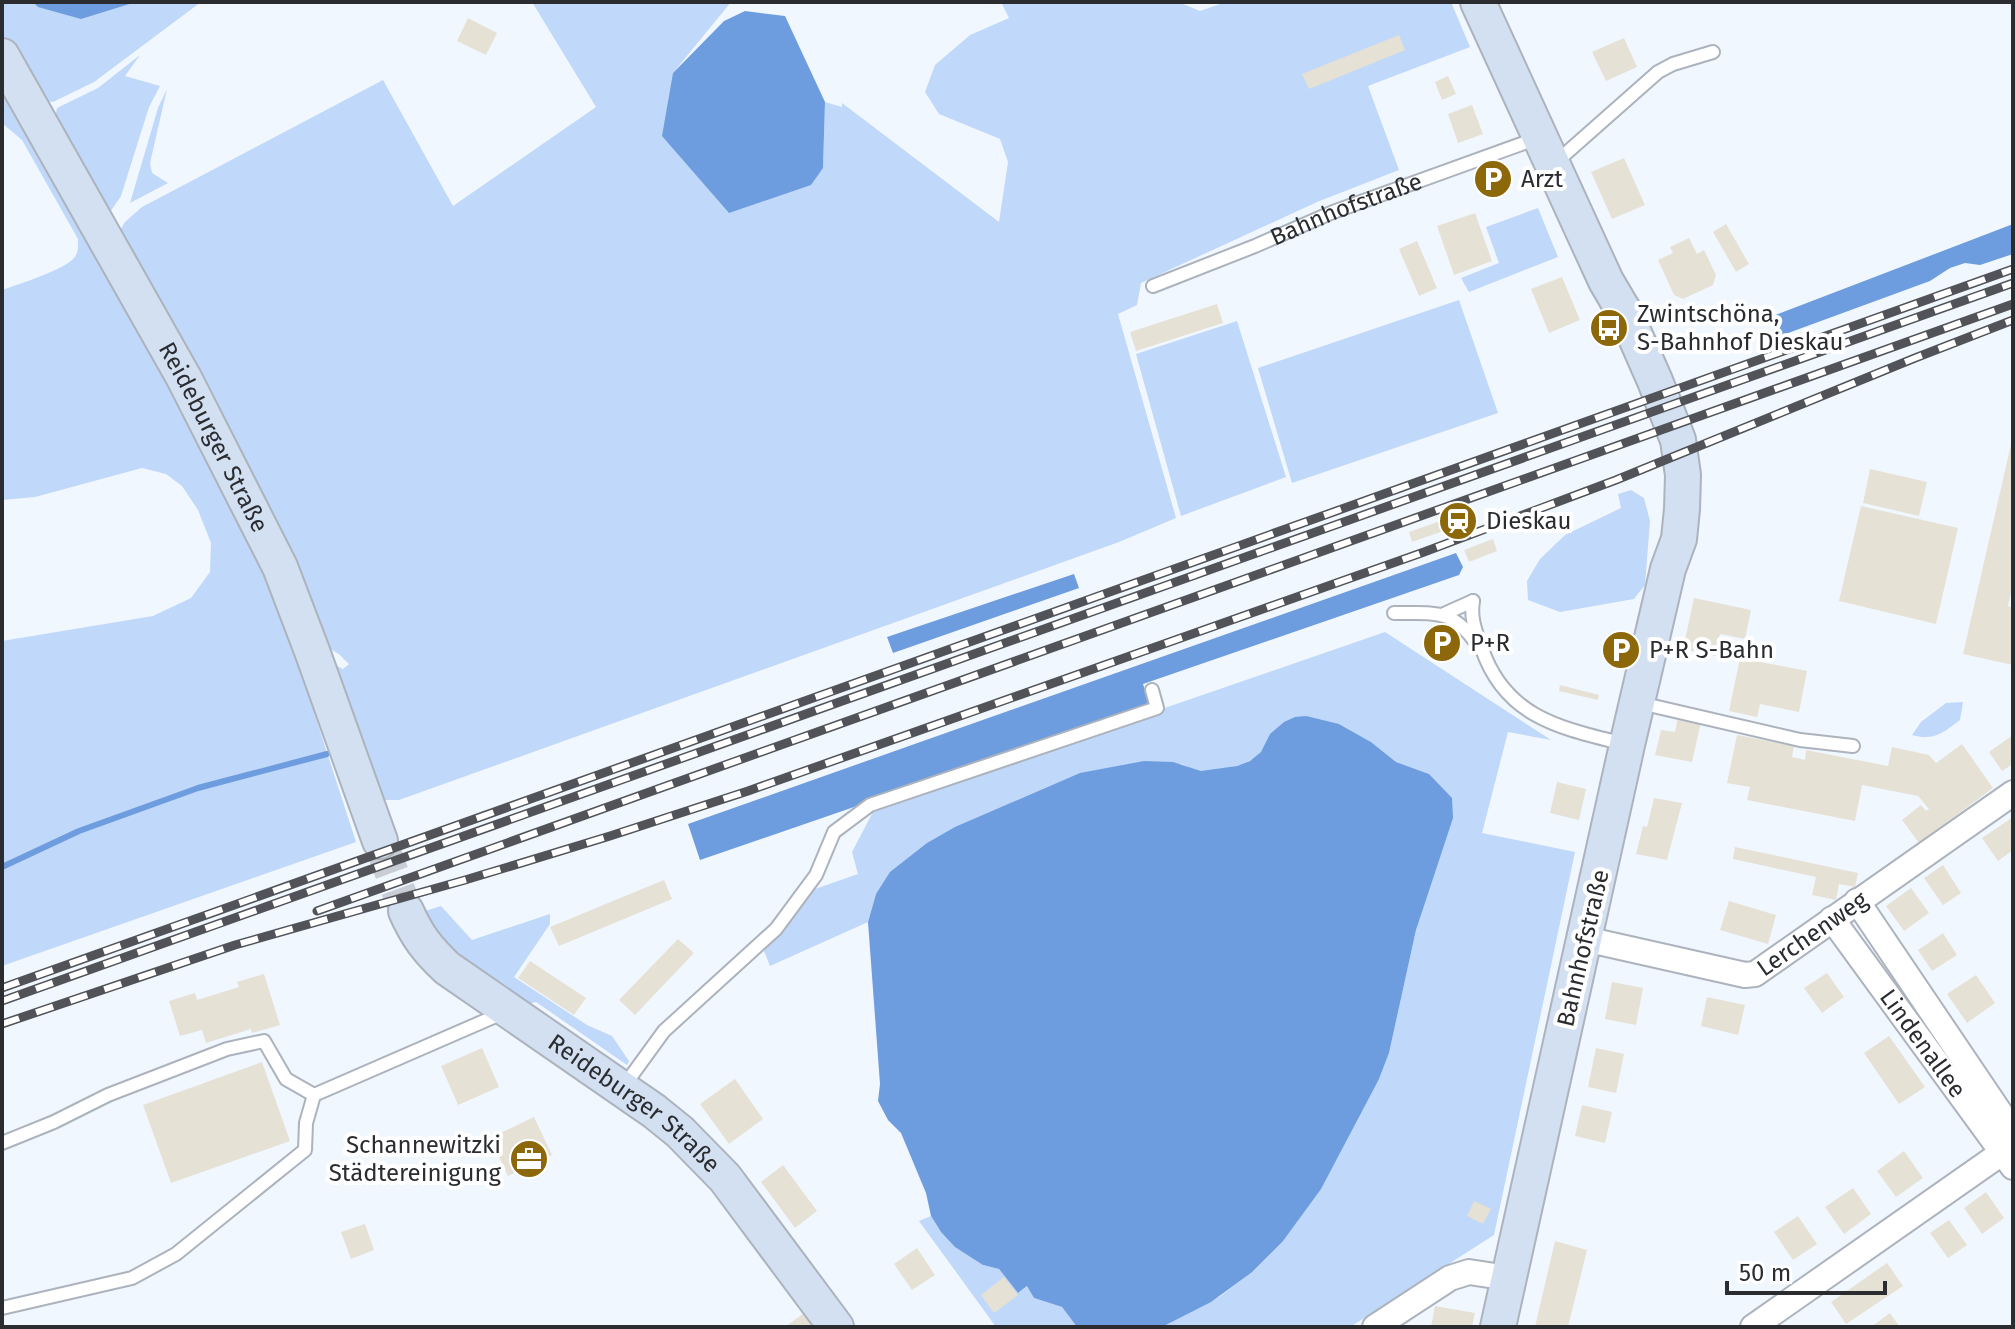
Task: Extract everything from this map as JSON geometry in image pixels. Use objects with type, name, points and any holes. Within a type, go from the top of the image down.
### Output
[{"type":"main road","name":"Bahnhofstraße","points":[[1478,2],[1655,381],[1678,440],[1683,475],[1679,539],[1668,569],[1627,745],[1498,1327]]},
{"type":"main road","name":"Reideburger Straße","points":[[2,56],[184,378],[280,567],[380,841]]},
{"type":"main road","name":"Reideburger Straße","points":[[406,911],[416,934],[447,968],[680,1132],[725,1178],[836,1327]]},
{"type":"street","name":"Lerchenweg","points":[[1585,939],[1745,975],[1755,974],[2013,793]]},
{"type":"street","name":"Lindenallee","points":[[1857,901],[2010,1149]]},
{"type":"street","name":"Lindenallee","points":[[1832,919],[2010,1149]]},
{"type":"street","points":[[1753,1327],[2010,1149]]},
{"type":"street","points":[[1375,1327],[1450,1278],[1469,1272],[1508,1278]]},
{"type":"lane","points":[[1546,151],[1658,72],[1713,52]]},
{"type":"lane","name":"Bahnhofstraße","points":[[1153,286],[1333,212],[1546,151]]},
{"type":"lane","points":[[1394,613],[1444,614],[1473,601],[1471,616],[1484,655]]},
{"type":"lane","points":[[1444,614],[1468,631],[1499,685],[1535,715],[1557,726],[1627,745]]},
{"type":"lane","points":[[622,1089],[664,1031],[776,929],[816,875],[834,832],[870,805],[1157,708],[1152,690]]},
{"type":"lane","points":[[1637,703],[1800,740],[1853,746]]},
{"type":"lane","points":[[314,1095],[508,1011]]},
{"type":"lane","points":[[2,1143],[108,1095],[187,1064],[227,1049],[264,1041],[286,1079],[314,1095]]},
{"type":"lane","points":[[2,1308],[132,1278],[176,1254],[305,1150],[306,1123],[314,1095]]},
{"type":"shaded area","points":[[2,2],[201,2],[94,82],[53,102],[39,100],[2,34]]},
{"type":"shaded area","points":[[532,2],[731,2],[673,73],[823,168],[825,102],[842,107],[842,103],[999,222],[1008,162],[1000,139],[939,114],[925,92],[935,65],[970,35],[1009,18],[1001,2],[1178,2],[1200,11],[1226,2],[1451,2],[1470,47],[1368,86],[1399,170],[1317,202],[1141,283],[1137,305],[1118,314],[1176,518],[1119,542],[399,800],[377,800],[327,661],[343,669],[349,664],[321,643],[285,539],[190,358],[117,235],[125,222],[142,207],[383,80],[453,206],[596,107]]},
{"type":"shaded area","points":[[140,55],[125,76],[160,86],[149,107],[121,196],[108,215],[53,126],[57,108],[98,88]]},
{"type":"shaded area","points":[[2,80],[105,265],[283,600],[272,594],[298,663],[356,842],[2,966],[2,641],[153,616],[191,598],[210,572],[211,543],[198,510],[182,486],[166,474],[142,468],[35,497],[2,500],[2,290],[69,263],[76,256],[78,239],[22,140],[2,123]]},
{"type":"shaded area","points":[[167,89],[150,163],[152,173],[168,183],[130,203],[158,108]]},
{"type":"shaded area","points":[[1538,208],[1558,257],[1469,292],[1461,278],[1499,263],[1486,227]]},
{"type":"shaded area","points":[[1459,300],[1498,413],[1292,483],[1258,368]]},
{"type":"shaded area","points":[[1237,321],[1286,477],[1181,516],[1136,354]]},
{"type":"shaded area","points":[[1631,490],[1644,498],[1650,521],[1645,585],[1634,599],[1560,612],[1528,600],[1527,581],[1540,559],[1565,535],[1621,508],[1618,494]]},
{"type":"shaded area","points":[[1385,632],[1551,740],[1508,732],[1482,833],[1575,852],[1494,1235],[1350,1327],[1162,1327],[1219,1297],[1251,1273],[1379,1079],[1389,1053],[1416,930],[1432,878],[1429,774],[1396,762],[1371,742],[1339,724],[1270,734],[1261,752],[1241,764],[1200,771],[1182,764],[876,894],[868,922],[770,966],[764,951],[815,889],[858,874],[852,852],[875,808]]},
{"type":"shaded area","points":[[1963,702],[1960,720],[1948,729],[1932,736],[1912,735],[1921,722],[1946,703]]},
{"type":"shaded area","points":[[441,906],[472,940],[550,914],[550,924],[514,977],[587,1025],[612,1036],[629,1061],[627,1065],[536,1002],[524,1005],[447,948],[422,912]]},
{"type":"shaded area","points":[[931,1216],[941,1232],[983,1265],[999,1269],[1018,1293],[1028,1286],[1034,1298],[1062,1307],[1077,1327],[996,1327],[919,1221]]},
{"type":"water","points":[[33,2],[136,2],[81,19],[38,7]]},
{"type":"water","points":[[745,11],[785,16],[825,102],[823,168],[811,185],[729,213],[662,136],[673,73],[724,21]]},
{"type":"water","points":[[2013,224],[2013,254],[1980,265],[1965,263],[1950,268],[1930,281],[1780,336],[1773,316]]},
{"type":"water","points":[[1456,553],[1463,567],[1459,575],[1143,684],[1150,705],[700,860],[688,824]]},
{"type":"water","points":[[1074,574],[1079,588],[893,653],[887,637]]},
{"type":"water","points":[[1306,716],[1339,724],[1371,742],[1396,762],[1429,774],[1452,798],[1453,818],[1416,930],[1389,1053],[1379,1079],[1321,1189],[1283,1241],[1251,1273],[1211,1302],[1162,1327],[1077,1327],[1062,1307],[1034,1298],[1027,1286],[1018,1293],[999,1269],[983,1265],[955,1247],[931,1216],[926,1193],[901,1133],[888,1120],[878,1101],[880,1084],[868,922],[876,894],[890,872],[927,843],[955,827],[1080,773],[1144,761],[1173,762],[1201,771],[1237,766],[1261,752],[1270,734],[1284,722]]},
{"type":"building","points":[[468,18],[497,33],[486,55],[457,41]]},
{"type":"building","points":[[1399,35],[1405,50],[1309,89],[1302,74]]},
{"type":"building","points":[[1624,38],[1637,67],[1606,81],[1592,52]]},
{"type":"building","points":[[1448,76],[1456,94],[1442,100],[1435,82]]},
{"type":"building","points":[[1472,105],[1483,134],[1458,143],[1448,114]]},
{"type":"building","points":[[1624,158],[1645,205],[1612,219],[1591,172]]},
{"type":"building","points":[[1475,213],[1492,261],[1454,275],[1437,226]]},
{"type":"building","points":[[1726,224],[1749,264],[1736,272],[1713,232]]},
{"type":"building","points":[[1689,238],[1697,254],[1704,250],[1716,275],[1713,285],[1683,299],[1674,295],[1658,260],[1673,253],[1670,247]]},
{"type":"building","points":[[1417,241],[1437,288],[1419,296],[1399,249]]},
{"type":"building","points":[[1562,277],[1580,320],[1549,333],[1531,289]]},
{"type":"building","points":[[1217,304],[1223,323],[1136,351],[1130,332]]},
{"type":"building","points":[[2012,440],[2013,583],[2008,606],[2013,608],[2013,665],[1963,654]]},
{"type":"building","points":[[1870,469],[1927,482],[1919,516],[1863,503]]},
{"type":"building","points":[[1861,506],[1958,528],[1936,624],[1839,601]]},
{"type":"building","points":[[1446,519],[1449,529],[1412,542],[1409,532]]},
{"type":"building","points":[[1493,539],[1497,551],[1469,562],[1464,550]]},
{"type":"building","points":[[1694,598],[1751,610],[1745,639],[1720,634],[1716,656],[1683,649]]},
{"type":"building","points":[[1740,658],[1807,671],[1799,712],[1760,704],[1757,717],[1729,711]]},
{"type":"building","points":[[1560,685],[1599,695],[1598,700],[1559,691]]},
{"type":"building","points":[[1678,717],[1701,722],[1692,762],[1655,755],[1661,730],[1675,732]]},
{"type":"building","points":[[1737,735],[1794,746],[1792,757],[1805,760],[1806,750],[1888,766],[1892,747],[1929,755],[1936,763],[1962,744],[1993,788],[1919,843],[1902,820],[1921,805],[1926,811],[1929,809],[1918,796],[1862,785],[1855,821],[1747,800],[1750,787],[1727,783]]},
{"type":"building","points":[[2013,735],[2013,764],[2002,771],[1989,752]]},
{"type":"building","points":[[1557,782],[1586,789],[1579,820],[1550,813]]},
{"type":"building","points":[[1654,798],[1682,803],[1667,860],[1636,854]]},
{"type":"building","points":[[2013,817],[2013,850],[1998,861],[1982,838]]},
{"type":"building","points":[[1735,847],[1858,873],[1855,887],[1839,884],[1836,900],[1812,895],[1816,877],[1733,859]]},
{"type":"building","points":[[1943,865],[1961,893],[1943,905],[1924,878]]},
{"type":"building","points":[[664,880],[672,899],[559,946],[550,927]]},
{"type":"building","points":[[1911,888],[1929,913],[1904,931],[1886,906]]},
{"type":"building","points":[[1729,901],[1776,915],[1768,944],[1720,930]]},
{"type":"building","points":[[1943,933],[1957,955],[1932,971],[1918,950]]},
{"type":"building","points":[[678,939],[694,953],[635,1015],[619,1000]]},
{"type":"building","points":[[530,961],[586,998],[574,1015],[518,978]]},
{"type":"building","points":[[1827,973],[1844,997],[1822,1013],[1804,988]]},
{"type":"building","points":[[264,974],[280,1025],[252,1033],[251,1029],[206,1043],[202,1030],[180,1036],[169,1001],[195,993],[197,1000],[239,987],[237,982]]},
{"type":"building","points":[[1976,975],[1995,1003],[1967,1023],[1947,994]]},
{"type":"building","points":[[1612,982],[1643,988],[1636,1025],[1605,1019]]},
{"type":"building","points":[[1707,997],[1745,1005],[1738,1035],[1701,1026]]},
{"type":"building","points":[[1889,1036],[1925,1087],[1899,1104],[1864,1053]]},
{"type":"building","points":[[482,1048],[499,1087],[458,1105],[441,1066]]},
{"type":"building","points":[[1596,1048],[1624,1054],[1616,1093],[1588,1087]]},
{"type":"building","points":[[262,1062],[290,1141],[171,1183],[143,1105]]},
{"type":"building","points":[[735,1079],[763,1119],[729,1144],[700,1104]]},
{"type":"building","points":[[1582,1105],[1612,1112],[1605,1143],[1575,1136]]},
{"type":"building","points":[[534,1117],[552,1155],[508,1176],[490,1138]]},
{"type":"building","points":[[1904,1151],[1923,1178],[1896,1197],[1877,1171]]},
{"type":"building","points":[[783,1165],[817,1211],[795,1228],[761,1182]]},
{"type":"building","points":[[1853,1188],[1871,1214],[1844,1234],[1825,1207]]},
{"type":"building","points":[[1986,1192],[2004,1218],[1982,1234],[1964,1208]]},
{"type":"building","points":[[1474,1201],[1491,1209],[1483,1224],[1467,1216]]},
{"type":"building","points":[[1798,1216],[1817,1244],[1793,1260],[1774,1232]]},
{"type":"building","points":[[1949,1220],[1967,1245],[1948,1258],[1930,1233]]},
{"type":"building","points":[[365,1224],[374,1250],[351,1259],[341,1232]]},
{"type":"building","points":[[1555,1241],[1587,1250],[1568,1327],[1535,1327]]},
{"type":"building","points":[[917,1248],[935,1275],[912,1290],[894,1264]]},
{"type":"building","points":[[1887,1263],[1903,1286],[1846,1324],[1831,1302]]},
{"type":"building","points":[[1004,1277],[1018,1295],[994,1313],[981,1295]]},
{"type":"building","points":[[1435,1306],[1475,1313],[1472,1327],[1431,1327]]},
{"type":"building","points":[[804,1313],[814,1327],[785,1327]]},
{"type":"building","points":[[1890,1313],[1900,1327],[1871,1327]]},
{"type":"waterway","points":[[2,867],[79,831],[198,788],[327,754]]},
{"type":"tunnel","points":[[380,841],[406,911]]},
{"type":"railway","points":[[2,988],[2013,269]]},
{"type":"railway","points":[[2,1001],[2013,283]]},
{"type":"railway","points":[[317,911],[2013,304]]},
{"type":"railway","points":[[2,1024],[235,945],[465,880],[748,791],[1424,552],[1616,480],[2013,320]]},
{"type":"place","name":"Arzt","points":[[1493,179]]},
{"type":"place","name":"Zwintschöna, S-Bahnhof Dieskau","points":[[1609,328]]},
{"type":"place","name":"Dieskau","points":[[1458,521]]},
{"type":"place","name":"P+R","points":[[1442,643]]},
{"type":"place","name":"P+R S-Bahn","points":[[1621,650]]},
{"type":"place","name":"Schannewitzki Städtereinigung","points":[[529,1159]]}]
